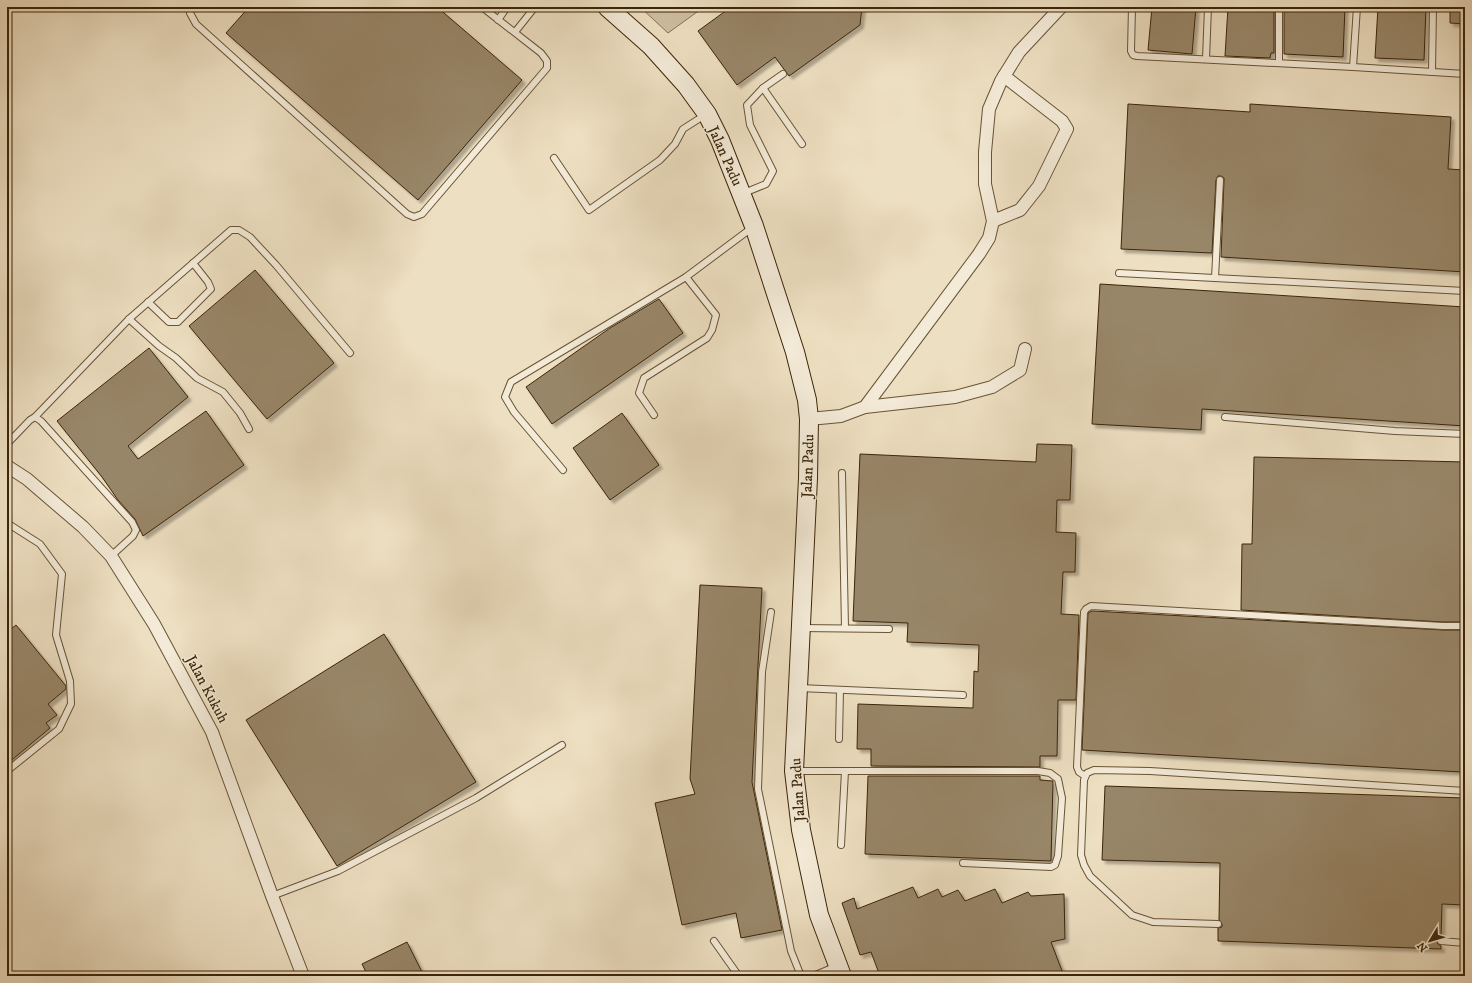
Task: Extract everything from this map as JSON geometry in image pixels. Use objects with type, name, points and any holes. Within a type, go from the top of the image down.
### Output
[{"type":"street","name":"Jalan Padu","points":[[608,7],[651,46],[686,86],[707,114],[720,140],[754,226],[796,352],[810,419],[794,771],[801,830],[819,915],[840,971]]},
{"type":"street","points":[[866,407],[990,238],[993,221],[985,184],[985,152],[989,109],[1004,76],[1019,52],[1061,7]]},
{"type":"street","points":[[993,221],[1020,210],[1039,186],[1067,129],[1062,121],[1004,76]]},
{"type":"street","points":[[810,419],[841,416],[866,407],[955,397],[992,387],[1020,370],[1025,350]]},
{"type":"street","name":"Jalan Kukuh","points":[[7,466],[27,479],[83,527],[111,556],[154,624],[212,732],[303,976]]},
{"type":"lane","points":[[191,7],[190,13],[196,24],[410,217],[422,214],[547,68],[548,64],[545,58],[515,32],[482,7]]},
{"type":"lane","points":[[498,20],[507,7]]},
{"type":"lane","points":[[515,32],[535,7]]},
{"type":"lane","points":[[1132,7],[1131,50],[1133,55],[1137,56],[1353,66],[1465,74]]},
{"type":"lane","points":[[1206,59],[1208,7]]},
{"type":"lane","points":[[1279,7],[1279,63]]},
{"type":"lane","points":[[1353,66],[1357,7]]},
{"type":"lane","points":[[1432,72],[1433,7]]},
{"type":"lane","points":[[742,194],[766,184],[773,171],[750,125],[747,105],[762,88],[783,74]]},
{"type":"lane","points":[[762,88],[802,144]]},
{"type":"lane","points":[[554,158],[588,210],[660,160],[675,144],[682,129],[707,114]]},
{"type":"lane","points":[[1215,278],[1220,180]]},
{"type":"lane","points":[[563,470],[514,412],[505,397],[511,382],[686,277],[754,226]]},
{"type":"lane","points":[[7,444],[30,420],[36,417],[129,318],[231,230],[239,230],[250,237],[276,265],[350,353]]},
{"type":"lane","points":[[148,302],[169,322],[178,322],[211,290],[208,282],[193,263]]},
{"type":"lane","points":[[1119,273],[1465,292]]},
{"type":"lane","points":[[654,414],[639,393],[644,378],[707,338],[712,330],[716,315],[686,277]]},
{"type":"lane","points":[[129,318],[197,378],[223,392],[240,413],[249,429]]},
{"type":"lane","points":[[36,417],[132,522],[136,530],[133,536],[111,556]]},
{"type":"lane","points":[[1226,418],[1395,431],[1465,434]]},
{"type":"lane","points":[[842,473],[844,628]]},
{"type":"lane","points":[[7,523],[40,544],[62,574],[56,635],[70,681],[71,704],[59,729],[7,772]]},
{"type":"lane","points":[[1084,776],[1079,772],[1077,767],[1077,759],[1084,612],[1091,606],[1465,626]]},
{"type":"lane","points":[[771,612],[762,672],[758,789],[792,951],[801,976]]},
{"type":"lane","points":[[800,628],[888,629]]},
{"type":"lane","points":[[797,688],[964,695]]},
{"type":"lane","points":[[839,739],[840,690]]},
{"type":"lane","points":[[272,896],[338,872],[476,798],[562,745]]},
{"type":"lane","points":[[1218,924],[1154,922],[1132,915],[1090,876],[1081,855],[1084,776],[1087,773],[1094,770],[1150,771],[1465,791]]},
{"type":"lane","points":[[794,771],[1038,771],[1050,773],[1058,780],[1062,798],[1058,856],[1055,865],[1051,867],[963,863]]},
{"type":"lane","points":[[841,845],[845,771]]},
{"type":"lane","points":[[714,940],[740,976]]},
{"type":"lane","points":[[1441,941],[1465,943]]},
{"type":"lane","points":[[813,976],[840,971]]},
{"type":"shaded area","points":[[640,7],[704,7],[668,33]]},
{"type":"building","points":[[249,7],[437,7],[522,80],[418,200],[226,33]]},
{"type":"building","points":[[731,7],[862,7],[860,25],[789,76],[775,57],[737,85],[698,31]]},
{"type":"building","points":[[1152,7],[1196,7],[1192,54],[1148,50]]},
{"type":"building","points":[[1228,7],[1274,7],[1274,53],[1271,53],[1270,58],[1225,56]]},
{"type":"building","points":[[1284,7],[1345,7],[1343,57],[1284,54]]},
{"type":"building","points":[[1378,7],[1426,7],[1424,60],[1375,58]]},
{"type":"building","points":[[1450,7],[1465,7],[1465,24],[1450,23]]},
{"type":"building","points":[[1128,104],[1250,112],[1250,104],[1451,117],[1448,169],[1465,170],[1465,272],[1221,257],[1224,178],[1221,176],[1218,176],[1216,180],[1212,253],[1121,249]]},
{"type":"building","points":[[255,270],[334,363],[267,419],[189,326]]},
{"type":"building","points":[[1100,284],[1465,307],[1465,426],[1202,409],[1201,430],[1092,424]]},
{"type":"building","points":[[659,299],[683,333],[552,424],[526,387],[610,328]]},
{"type":"building","points":[[149,348],[188,397],[128,446],[138,459],[206,411],[244,465],[143,536],[135,519],[118,500],[102,477],[57,421]]},
{"type":"building","points":[[622,413],[659,465],[610,500],[573,448]]},
{"type":"building","points":[[1037,444],[1072,445],[1070,500],[1057,500],[1056,532],[1076,533],[1075,572],[1063,572],[1061,614],[1079,615],[1076,700],[1058,700],[1057,756],[1040,756],[1040,767],[871,766],[871,749],[857,749],[858,704],[973,708],[974,671],[978,672],[979,645],[907,642],[908,623],[853,621],[860,454],[1036,462]]},
{"type":"building","points":[[1254,457],[1465,462],[1465,622],[1241,610],[1242,544],[1252,544]]},
{"type":"building","points":[[700,585],[762,588],[752,782],[782,930],[741,938],[736,913],[682,925],[655,803],[695,794],[690,779]]},
{"type":"building","points":[[1092,611],[1465,630],[1465,700],[1461,772],[1082,750],[1088,613]]},
{"type":"building","points":[[16,625],[66,686],[66,689],[48,704],[57,715],[46,723],[50,728],[7,764],[7,632]]},
{"type":"building","points":[[384,634],[476,782],[337,866],[246,720]]},
{"type":"building","points":[[868,776],[1040,776],[1040,780],[1053,781],[1051,861],[865,854]]},
{"type":"building","points":[[1105,786],[1465,798],[1465,905],[1442,904],[1441,937],[1438,938],[1437,941],[1441,946],[1441,949],[1218,941],[1218,928],[1222,927],[1219,920],[1220,863],[1102,860]]},
{"type":"building","points":[[913,887],[918,898],[938,889],[942,897],[958,890],[965,901],[995,889],[1002,903],[1028,892],[1031,896],[1064,894],[1065,939],[1051,942],[1064,976],[880,976],[871,952],[860,955],[842,903],[854,898],[857,909]]},
{"type":"building","points":[[407,942],[424,976],[368,976],[362,964]]}]
